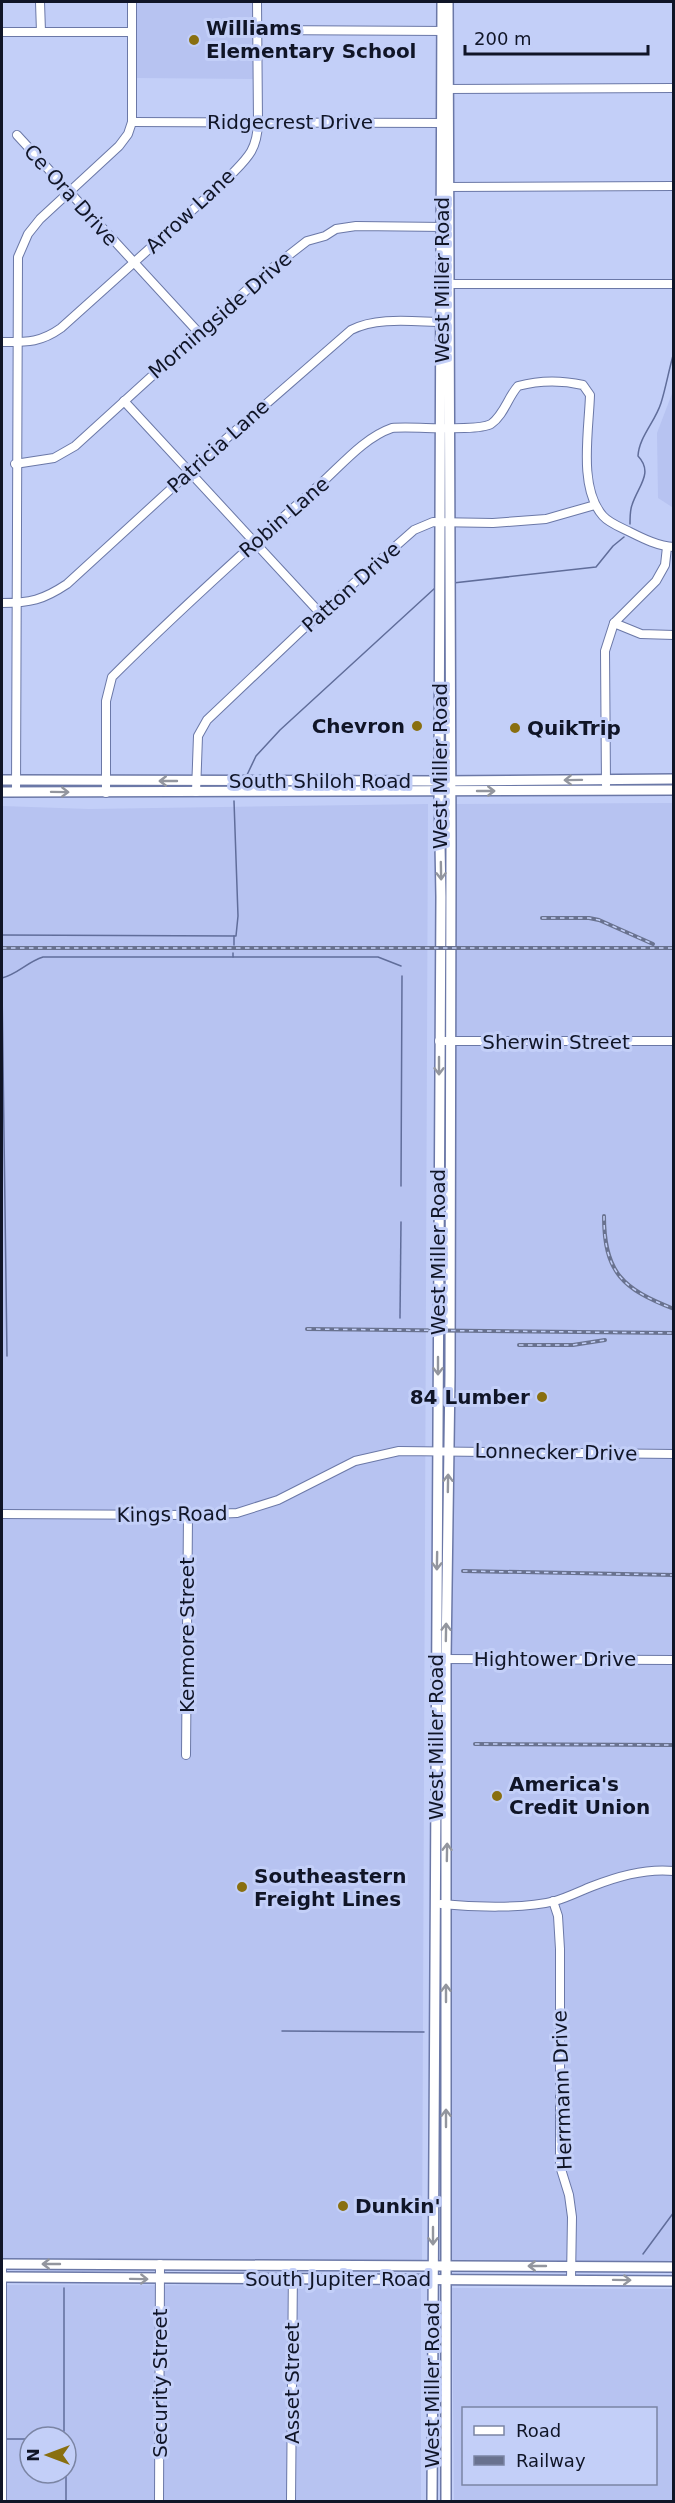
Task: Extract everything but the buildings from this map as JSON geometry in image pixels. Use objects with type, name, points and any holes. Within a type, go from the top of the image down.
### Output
[{"type":"main road","name":"West Miller Road","points":[[442,2],[445,31],[445,523],[439,786],[441,898],[438,1450],[446,1904],[446,2502]]},
{"type":"main road","name":"West Miller Road","points":[[445,31],[448,2]]},
{"type":"main road","name":"West Miller Road","points":[[432,2502],[435,1904],[449,1450],[451,786],[445,523]]},
{"type":"main road","name":"South Shiloh Road","points":[[2,780],[451,786],[606,784],[674,779]]},
{"type":"main road","name":"South Shiloh Road","points":[[606,784],[674,790]]},
{"type":"main road","name":"South Shiloh Road","points":[[2,792],[196,792],[439,786]]},
{"type":"main road","name":"South Jupiter Road","points":[[2,2264],[674,2267]]},
{"type":"main road","points":[[80,2264],[80,2278]]},
{"type":"main road","name":"South Jupiter Road","points":[[2,2277],[674,2281]]},
{"type":"main road","points":[[432,2438],[446,2438]]},
{"type":"street","points":[[40,2],[41,32]]},
{"type":"street","points":[[16,792],[15,464],[18,257],[28,234],[119,146],[128,134],[132,122],[132,2]]},
{"type":"street","name":"Arrow Lane","points":[[2,342],[46,338],[80,312],[227,179],[252,152],[257,141],[258,123],[257,2]]},
{"type":"street","points":[[257,30],[445,31]]},
{"type":"street","points":[[2,32],[132,32]]},
{"type":"street","points":[[445,89],[674,88]]},
{"type":"street","name":"Ridgecrest Drive","points":[[132,122],[445,123]]},
{"type":"street","name":"Ce Ora Drive","points":[[17,135],[199,333]]},
{"type":"street","points":[[445,187],[674,186]]},
{"type":"street","name":"Morningside Drive","points":[[15,464],[54,458],[75,446],[270,269],[307,241],[325,236],[336,229],[356,226],[445,227]]},
{"type":"street","points":[[445,284],[674,284]]},
{"type":"street","name":"Patricia Lane","points":[[2,603],[32,602],[68,584],[190,472],[351,330],[376,323],[445,322]]},
{"type":"street","name":"Robin Lane","points":[[106,793],[106,701],[112,677],[254,543],[357,451],[383,431],[392,428],[490,424],[504,410],[518,386],[533,382],[567,381],[583,385],[590,395],[588,481],[595,505]]},
{"type":"street","points":[[124,401],[320,613]]},
{"type":"street","points":[[595,505],[604,517],[626,530],[670,547],[665,565],[656,581],[614,623],[605,651],[606,784]]},
{"type":"street","name":"Patton Drive","points":[[196,792],[198,736],[207,720],[320,613],[414,530],[423,524],[546,519],[595,505]]},
{"type":"street","points":[[614,623],[641,634],[674,635]]},
{"type":"street","name":"Sherwin Street","points":[[439,1041],[674,1041]]},
{"type":"street","name":"Lonnecker Drive","points":[[438,1450],[674,1454]]},
{"type":"street","name":"Kings Road","points":[[2,1514],[237,1513],[278,1500],[343,1466],[380,1454],[438,1450]]},
{"type":"street","name":"Kenmore Street","points":[[186,1755],[188,1515]]},
{"type":"street","name":"Hightower Drive","points":[[441,1658],[674,1660]]},
{"type":"street","points":[[435,1904],[532,1905],[553,1901],[617,1877],[640,1872],[674,1871]]},
{"type":"street","name":"Herrmann Drive","points":[[553,1901],[558,1916],[560,1949],[560,2166],[569,2195],[572,2217],[571,2279]]},
{"type":"street","points":[[2,2264],[2,2502]]},
{"type":"street","name":"Security Street","points":[[159,2502],[160,2264]]},
{"type":"street","name":"Asset Street","points":[[291,2502],[293,2265]]},
{"type":"shaded area","name":"Williams Elementary School","points":[[136,2],[252,2],[253,79],[136,78]]},
{"type":"shaded area","points":[[673,391],[674,507],[672,507],[658,498],[657,433]]},
{"type":"shaded area","points":[[673,803],[673,2264],[449,2263],[454,804]]},
{"type":"shaded area","points":[[428,804],[422,2263],[2,2260],[2,806],[89,809]]},
{"type":"shaded area","points":[[2,2285],[421,2286],[421,2501],[2,2502]]},
{"type":"shaded area","points":[[452,2288],[673,2289],[673,2501],[454,2501]]},
{"type":"waterway","points":[[630,524],[631,507],[645,474],[643,462],[638,456],[639,449],[661,403],[674,352]]},
{"type":"waterway","points":[[453,583],[596,567],[613,546],[624,537]]},
{"type":"waterway","points":[[246,777],[256,756],[280,730],[435,588]]},
{"type":"waterway","points":[[2,935],[236,936],[238,916],[234,801]]},
{"type":"waterway","points":[[234,936],[234,945]]},
{"type":"waterway","points":[[233,953],[233,957],[378,957],[401,966]]},
{"type":"waterway","points":[[2,978],[43,957],[233,957]]},
{"type":"waterway","points":[[401,1186],[402,976]]},
{"type":"waterway","points":[[2,987],[7,1356]]},
{"type":"waterway","points":[[400,1318],[401,1222]]},
{"type":"waterway","points":[[282,2031],[424,2032]]},
{"type":"waterway","points":[[643,2254],[674,2212]]},
{"type":"waterway","points":[[64,2288],[64,2425]]},
{"type":"waterway","points":[[6,2439],[18,2439]]},
{"type":"waterway","points":[[66,2485],[66,2502]]},
{"type":"railway","points":[[542,918],[599,920],[653,944]]},
{"type":"railway","points":[[2,948],[674,948]]},
{"type":"railway","points":[[604,1216],[608,1252],[620,1276],[629,1286],[642,1294],[674,1309]]},
{"type":"railway","points":[[307,1329],[674,1333]]},
{"type":"railway","points":[[519,1345],[573,1345],[605,1340]]},
{"type":"railway","points":[[463,1571],[674,1575]]},
{"type":"railway","points":[[475,1744],[674,1745]]},
{"type":"place","name":"Williams Elementary School","points":[[194,40]]},
{"type":"place","name":"Chevron","points":[[417,726]]},
{"type":"place","name":"QuikTrip","points":[[515,728]]},
{"type":"place","name":"84 Lumber","points":[[542,1397]]},
{"type":"place","name":"America's Credit Union","points":[[497,1796]]},
{"type":"place","name":"Southeastern Freight Lines","points":[[242,1887]]},
{"type":"place","name":"Dunkin'","points":[[343,2206]]}]
